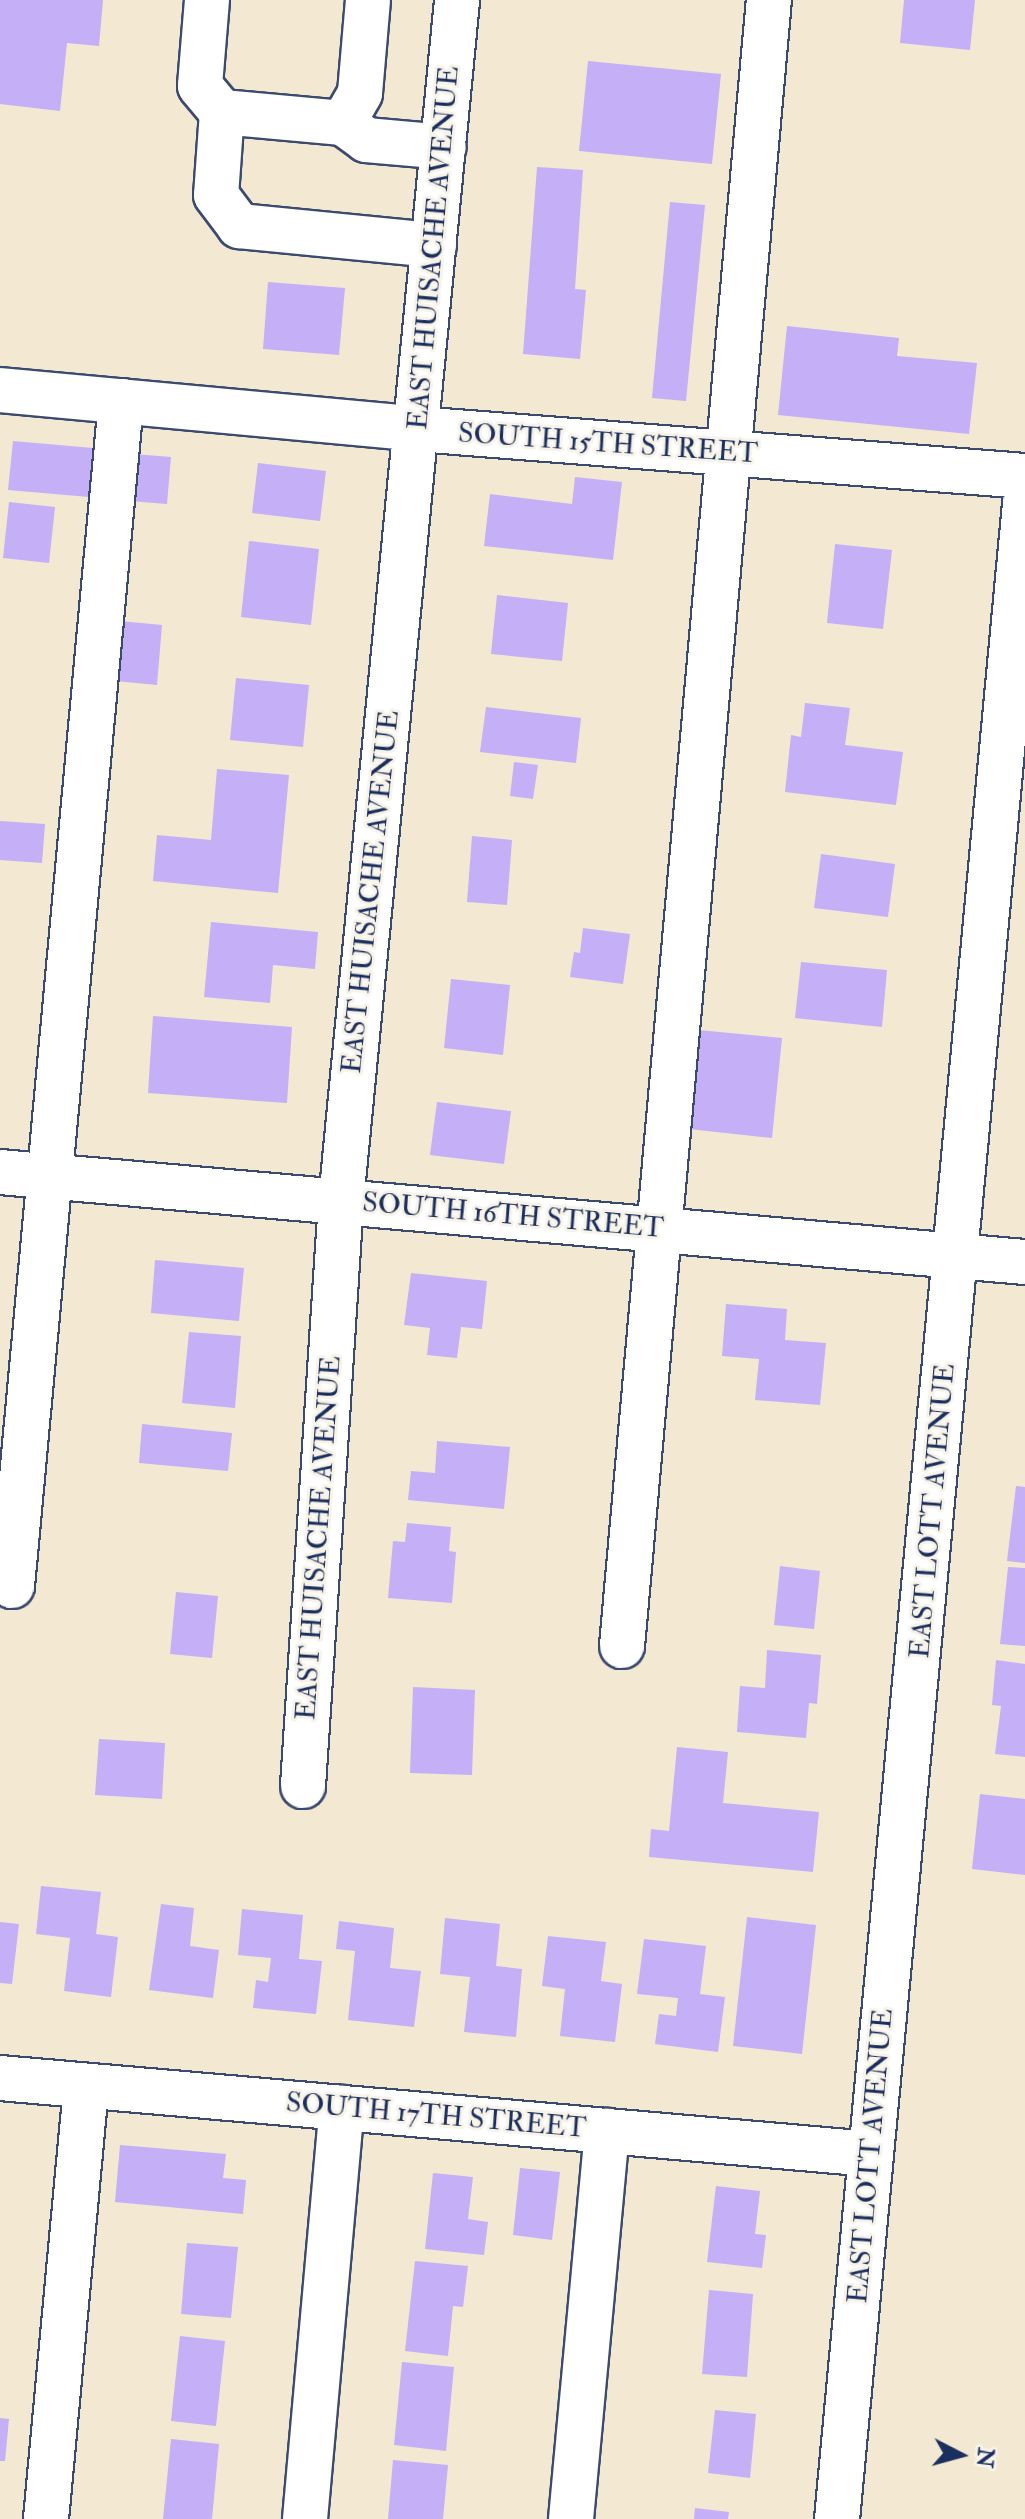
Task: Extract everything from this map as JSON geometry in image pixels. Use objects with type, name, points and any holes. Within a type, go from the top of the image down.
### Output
[{"type":"street","points":[[207,0],[200,86],[222,112],[216,195],[239,226],[434,245]]},
{"type":"street","points":[[338,0],[335,35],[362,70]]},
{"type":"street","points":[[343,123],[360,93],[368,0]]},
{"type":"street","name":"EAST HUISACHE AVENUE","points":[[303,1786],[341,1201],[457,0]]},
{"type":"street","points":[[622,1646],[769,0]]},
{"type":"street","points":[[222,112],[343,123],[366,140],[444,147]]},
{"type":"street","name":"SOUTH 15TH STREET","points":[[0,390],[417,429],[1025,476]]},
{"type":"street","points":[[12,1586],[121,401]]},
{"type":"street","name":"EAST LOTT AVENUE","points":[[837,2519],[1025,503]]},
{"type":"street","name":"SOUTH 16TH STREET","points":[[0,1172],[1025,1262]]},
{"type":"street","name":"SOUTH 17TH STREET","points":[[0,2078],[871,2154]]},
{"type":"street","points":[[46,2519],[86,2086]]},
{"type":"street","points":[[305,2519],[342,2108]]},
{"type":"street","points":[[571,2519],[607,2131]]},
{"type":"building","points":[[0,0],[103,0],[99,46],[67,43],[60,111],[0,104]]},
{"type":"building","points":[[904,0],[975,0],[970,50],[900,43]]},
{"type":"building","points":[[588,61],[721,74],[712,164],[579,151]]},
{"type":"building","points":[[537,167],[583,170],[575,289],[586,290],[580,359],[523,354]]},
{"type":"building","points":[[670,202],[705,205],[686,401],[652,398]]},
{"type":"building","points":[[268,282],[345,288],[339,355],[263,349]]},
{"type":"building","points":[[787,326],[899,338],[897,356],[977,363],[969,434],[778,415]]},
{"type":"building","points":[[13,441],[93,448],[89,497],[8,490]]},
{"type":"building","points":[[134,454],[171,457],[167,504],[130,501]]},
{"type":"building","points":[[258,463],[326,471],[320,521],[252,513]]},
{"type":"building","points":[[575,477],[622,482],[613,560],[484,546],[490,494],[572,504]]},
{"type":"building","points":[[9,502],[55,507],[49,563],[3,558]]},
{"type":"building","points":[[249,541],[319,549],[311,625],[241,617]]},
{"type":"building","points":[[835,544],[892,550],[883,629],[827,623]]},
{"type":"building","points":[[497,595],[568,603],[562,661],[491,654]]},
{"type":"building","points":[[120,621],[162,625],[157,685],[115,681]]},
{"type":"building","points":[[236,678],[309,685],[303,747],[230,740]]},
{"type":"building","points":[[805,703],[850,708],[845,745],[903,752],[896,805],[785,792],[791,735],[801,737]]},
{"type":"building","points":[[486,707],[581,718],[576,763],[480,752]]},
{"type":"building","points":[[514,762],[538,765],[533,799],[510,796]]},
{"type":"building","points":[[217,769],[289,775],[278,893],[153,881],[157,835],[211,840]]},
{"type":"building","points":[[0,821],[45,824],[42,863],[0,860]]},
{"type":"building","points":[[472,836],[512,840],[507,905],[467,902]]},
{"type":"building","points":[[821,854],[895,864],[888,917],[814,908]]},
{"type":"building","points":[[211,922],[318,932],[315,969],[273,965],[270,1003],[204,997]]},
{"type":"building","points":[[583,928],[630,934],[623,984],[570,977],[574,952],[580,953]]},
{"type":"building","points":[[801,962],[887,970],[882,1027],[795,1018]]},
{"type":"building","points":[[451,979],[510,985],[503,1055],[444,1048]]},
{"type":"building","points":[[153,1016],[292,1027],[287,1103],[148,1093]]},
{"type":"building","points":[[698,1030],[782,1038],[772,1138],[689,1129]]},
{"type":"building","points":[[437,1102],[511,1111],[504,1164],[430,1155]]},
{"type":"building","points":[[155,1260],[244,1268],[239,1321],[151,1313]]},
{"type":"building","points":[[411,1273],[487,1281],[482,1329],[461,1327],[457,1358],[427,1355],[430,1328],[404,1325]]},
{"type":"building","points":[[726,1304],[787,1309],[785,1340],[826,1343],[820,1405],[755,1400],[759,1359],[722,1356]]},
{"type":"building","points":[[189,1332],[241,1336],[235,1408],[182,1403]]},
{"type":"building","points":[[142,1424],[232,1433],[228,1471],[139,1463]]},
{"type":"building","points":[[437,1441],[510,1447],[504,1509],[408,1500],[411,1471],[435,1473]]},
{"type":"building","points":[[1016,1486],[1025,1487],[1025,1563],[1007,1561]]},
{"type":"building","points":[[407,1523],[451,1527],[449,1551],[456,1552],[452,1603],[388,1598],[393,1541],[405,1542]]},
{"type":"building","points":[[780,1566],[820,1571],[814,1629],[774,1625]]},
{"type":"building","points":[[1008,1567],[1025,1568],[1025,1646],[1000,1644]]},
{"type":"building","points":[[176,1592],[218,1596],[212,1658],[170,1654]]},
{"type":"building","points":[[767,1650],[821,1655],[817,1704],[809,1703],[806,1738],[737,1732],[740,1686],[765,1688]]},
{"type":"building","points":[[996,1660],[1025,1664],[1025,1757],[995,1754],[1001,1706],[992,1705]]},
{"type":"building","points":[[413,1687],[475,1690],[472,1775],[410,1773]]},
{"type":"building","points":[[99,1739],[165,1743],[162,1799],[95,1795]]},
{"type":"building","points":[[677,1747],[728,1752],[723,1803],[819,1812],[813,1872],[649,1857],[651,1829],[669,1831]]},
{"type":"building","points":[[980,1794],[1025,1799],[1025,1875],[972,1869]]},
{"type":"building","points":[[41,1886],[101,1892],[96,1934],[118,1937],[111,1997],[64,1991],[70,1938],[36,1934]]},
{"type":"building","points":[[161,1904],[194,1908],[190,1946],[219,1950],[213,1998],[149,1990]]},
{"type":"building","points":[[242,1909],[303,1915],[299,1959],[322,1961],[316,2014],[253,2008],[256,1980],[268,1982],[271,1958],[238,1955]]},
{"type":"building","points":[[747,1917],[816,1925],[802,2054],[733,2046]]},
{"type":"building","points":[[445,1918],[500,1924],[496,1966],[522,1969],[516,2037],[464,2032],[470,1977],[440,1974]]},
{"type":"building","points":[[339,1921],[394,1928],[390,1968],[421,1971],[414,2027],[348,2020],[355,1951],[336,1949]]},
{"type":"building","points":[[0,1922],[19,1924],[12,1984],[0,1983]]},
{"type":"building","points":[[548,1936],[606,1942],[601,1981],[622,1984],[615,2042],[560,2036],[565,1989],[542,1986]]},
{"type":"building","points":[[644,1939],[706,1946],[700,1994],[725,1997],[718,2052],[655,2044],[659,2014],[676,2016],[678,1998],[637,1994]]},
{"type":"building","points":[[120,2145],[226,2154],[223,2178],[246,2180],[243,2214],[115,2202]]},
{"type":"building","points":[[520,2168],[560,2172],[552,2240],[513,2235]]},
{"type":"building","points":[[433,2173],[473,2177],[468,2219],[488,2222],[484,2255],[425,2249]]},
{"type":"building","points":[[716,2186],[760,2191],[755,2234],[766,2235],[762,2268],[707,2262]]},
{"type":"building","points":[[187,2243],[238,2247],[231,2318],[181,2314]]},
{"type":"building","points":[[415,2261],[468,2266],[463,2307],[453,2306],[448,2356],[405,2351]]},
{"type":"building","points":[[709,2290],[753,2294],[747,2377],[702,2374]]},
{"type":"building","points":[[180,2336],[225,2341],[216,2426],[171,2421]]},
{"type":"building","points":[[402,2362],[454,2367],[446,2451],[394,2445]]},
{"type":"building","points":[[715,2410],[756,2414],[750,2478],[708,2473]]},
{"type":"building","points":[[0,2418],[9,2419],[5,2461],[0,2461]]},
{"type":"building","points":[[171,2439],[219,2444],[212,2519],[163,2519]]},
{"type":"building","points":[[393,2460],[448,2465],[443,2519],[388,2519]]},
{"type":"building","points":[[695,2508],[729,2512],[728,2519],[694,2519]]}]
